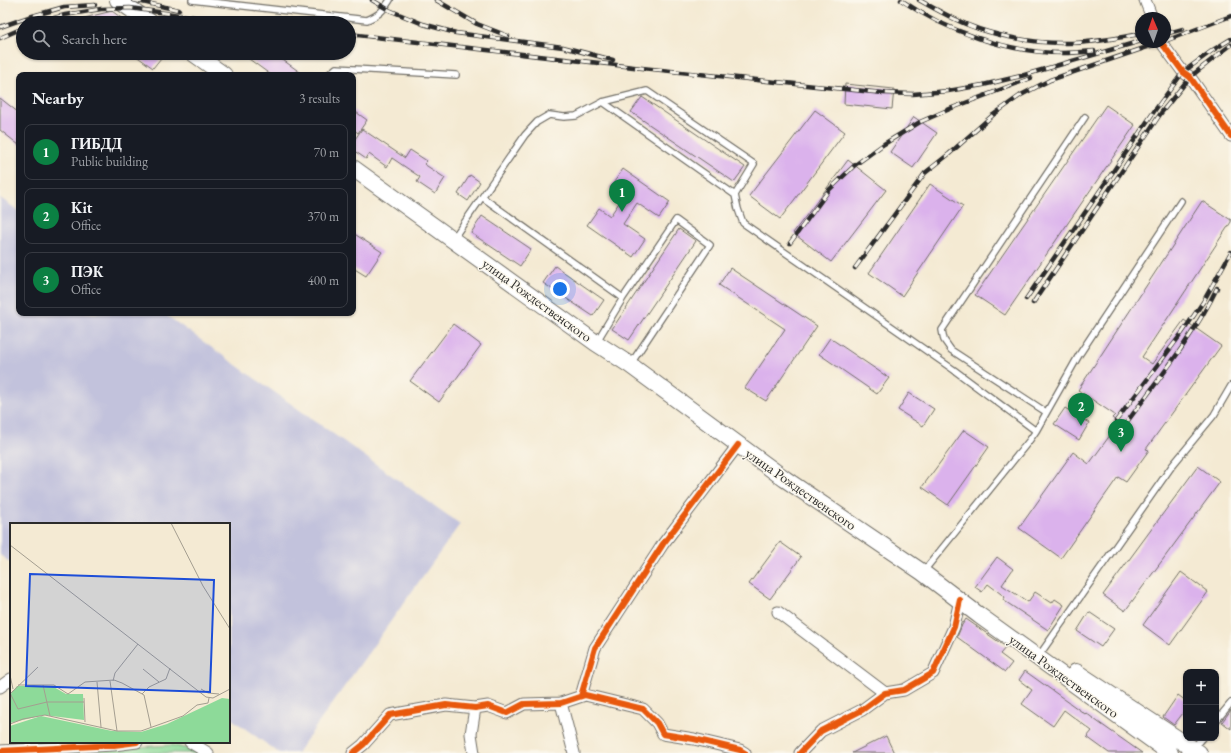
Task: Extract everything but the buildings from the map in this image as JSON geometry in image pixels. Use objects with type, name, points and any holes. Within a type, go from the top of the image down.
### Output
[{"type":"main road","points":[[118,0],[141,16]]},
{"type":"main road","points":[[203,60],[220,72]]},
{"type":"main road","name":"улица Рождественского","points":[[356,170],[596,343],[630,365],[738,445],[922,572],[1170,753]]},
{"type":"main road","points":[[922,572],[1198,747]]},
{"type":"street","points":[[1145,0],[1150,12]]},
{"type":"street","points":[[1165,48],[1183,72],[1190,78],[1231,136]]},
{"type":"street","points":[[581,696],[595,648],[663,544],[738,445]]},
{"type":"street","points":[[800,753],[821,731],[862,710],[885,693],[904,690],[933,673],[954,628],[960,600]]},
{"type":"street","points":[[778,612],[885,693]]},
{"type":"street","points":[[0,687],[10,680]]},
{"type":"street","points":[[353,753],[363,745],[390,715],[446,706],[475,708],[488,706],[507,713],[524,704],[561,703],[585,695],[643,709],[657,723],[664,734],[733,748],[745,753]]},
{"type":"street","points":[[561,703],[574,753]]},
{"type":"street","points":[[474,753],[471,734],[475,708]]},
{"type":"street","points":[[0,751],[115,749],[134,743]]},
{"type":"street","points":[[192,743],[208,753]]},
{"type":"lane","points":[[192,0],[332,16]]},
{"type":"lane","points":[[356,19],[367,20],[376,16],[383,11],[390,0]]},
{"type":"lane","points":[[331,72],[336,68],[456,75]]},
{"type":"lane","points":[[453,240],[525,135],[537,122],[549,115],[564,117],[576,116],[603,102],[647,91],[754,164],[735,195]]},
{"type":"lane","points":[[603,102],[735,195],[743,223],[954,370],[1036,431]]},
{"type":"lane","points":[[1046,412],[951,350],[944,340],[942,330],[1085,117]]},
{"type":"lane","points":[[482,197],[623,298]]},
{"type":"lane","points":[[922,572],[1036,431],[1079,355],[1181,201]]},
{"type":"lane","points":[[596,343],[623,298],[676,220],[710,245],[630,365]]},
{"type":"lane","points":[[1043,650],[1172,466],[1214,415],[1231,386]]},
{"type":"lane","points":[[1219,717],[1231,703]]},
{"type":"shaded area","points":[[0,198],[16,209],[16,316],[167,316],[460,524],[297,753],[279,753],[230,718],[230,523],[10,523],[10,562],[0,555]]},
{"type":"green space","points":[[172,745],[199,753],[25,753]]},
{"type":"railway","points":[[133,0],[179,10]]},
{"type":"railway","points":[[372,0],[389,10],[423,24],[456,33],[563,47],[613,60]]},
{"type":"railway","points":[[436,0],[477,24],[508,36]]},
{"type":"railway","points":[[901,0],[919,11],[958,30],[999,44],[1042,52],[1067,53],[1094,51]]},
{"type":"railway","points":[[919,0],[968,25],[1002,36],[1051,43],[1082,43],[1135,35]]},
{"type":"railway","points":[[32,16],[64,7],[95,5]]},
{"type":"railway","points":[[61,16],[101,9],[130,8],[186,16]]},
{"type":"railway","points":[[1171,39],[1231,16]]},
{"type":"railway","points":[[0,27],[16,21]]},
{"type":"railway","points":[[1171,32],[1183,29]]},
{"type":"railway","points":[[0,38],[16,31]]},
{"type":"railway","points":[[356,35],[642,68],[883,93],[913,94],[948,91],[983,85],[1021,76],[1135,43]]},
{"type":"railway","points":[[1026,299],[1155,110],[1183,72],[1231,39]]},
{"type":"railway","points":[[1033,303],[1161,113],[1190,77],[1231,45]]},
{"type":"railway","points":[[855,268],[925,173],[993,115],[1021,95],[1050,80],[1144,48]]},
{"type":"railway","points":[[790,243],[829,190],[855,165],[884,144],[920,122],[952,108],[1031,78]]},
{"type":"railway","points":[[1116,421],[1182,333],[1203,302],[1231,252]]},
{"type":"railway","points":[[1124,426],[1186,342],[1217,288]]},
{"type":"cycle path","points":[[1165,48],[1183,72],[1190,77],[1231,136]]},
{"type":"cycle path","points":[[581,696],[595,648],[663,544],[738,445]]},
{"type":"cycle path","points":[[800,753],[821,731],[862,710],[885,693],[904,690],[933,673],[954,627],[960,600]]},
{"type":"cycle path","points":[[353,753],[363,745],[390,715],[446,705],[475,708],[488,706],[507,713],[524,704],[561,703],[585,695],[643,709],[657,723],[663,734],[694,739],[740,750],[745,753]]},
{"type":"cycle path","points":[[0,751],[129,743]]},
{"type":"place","name":"ГИБДД","points":[[622,212]]},
{"type":"place","name":"Kit","points":[[1081,426]]},
{"type":"place","name":"ПЭК","points":[[1121,452]]}]
